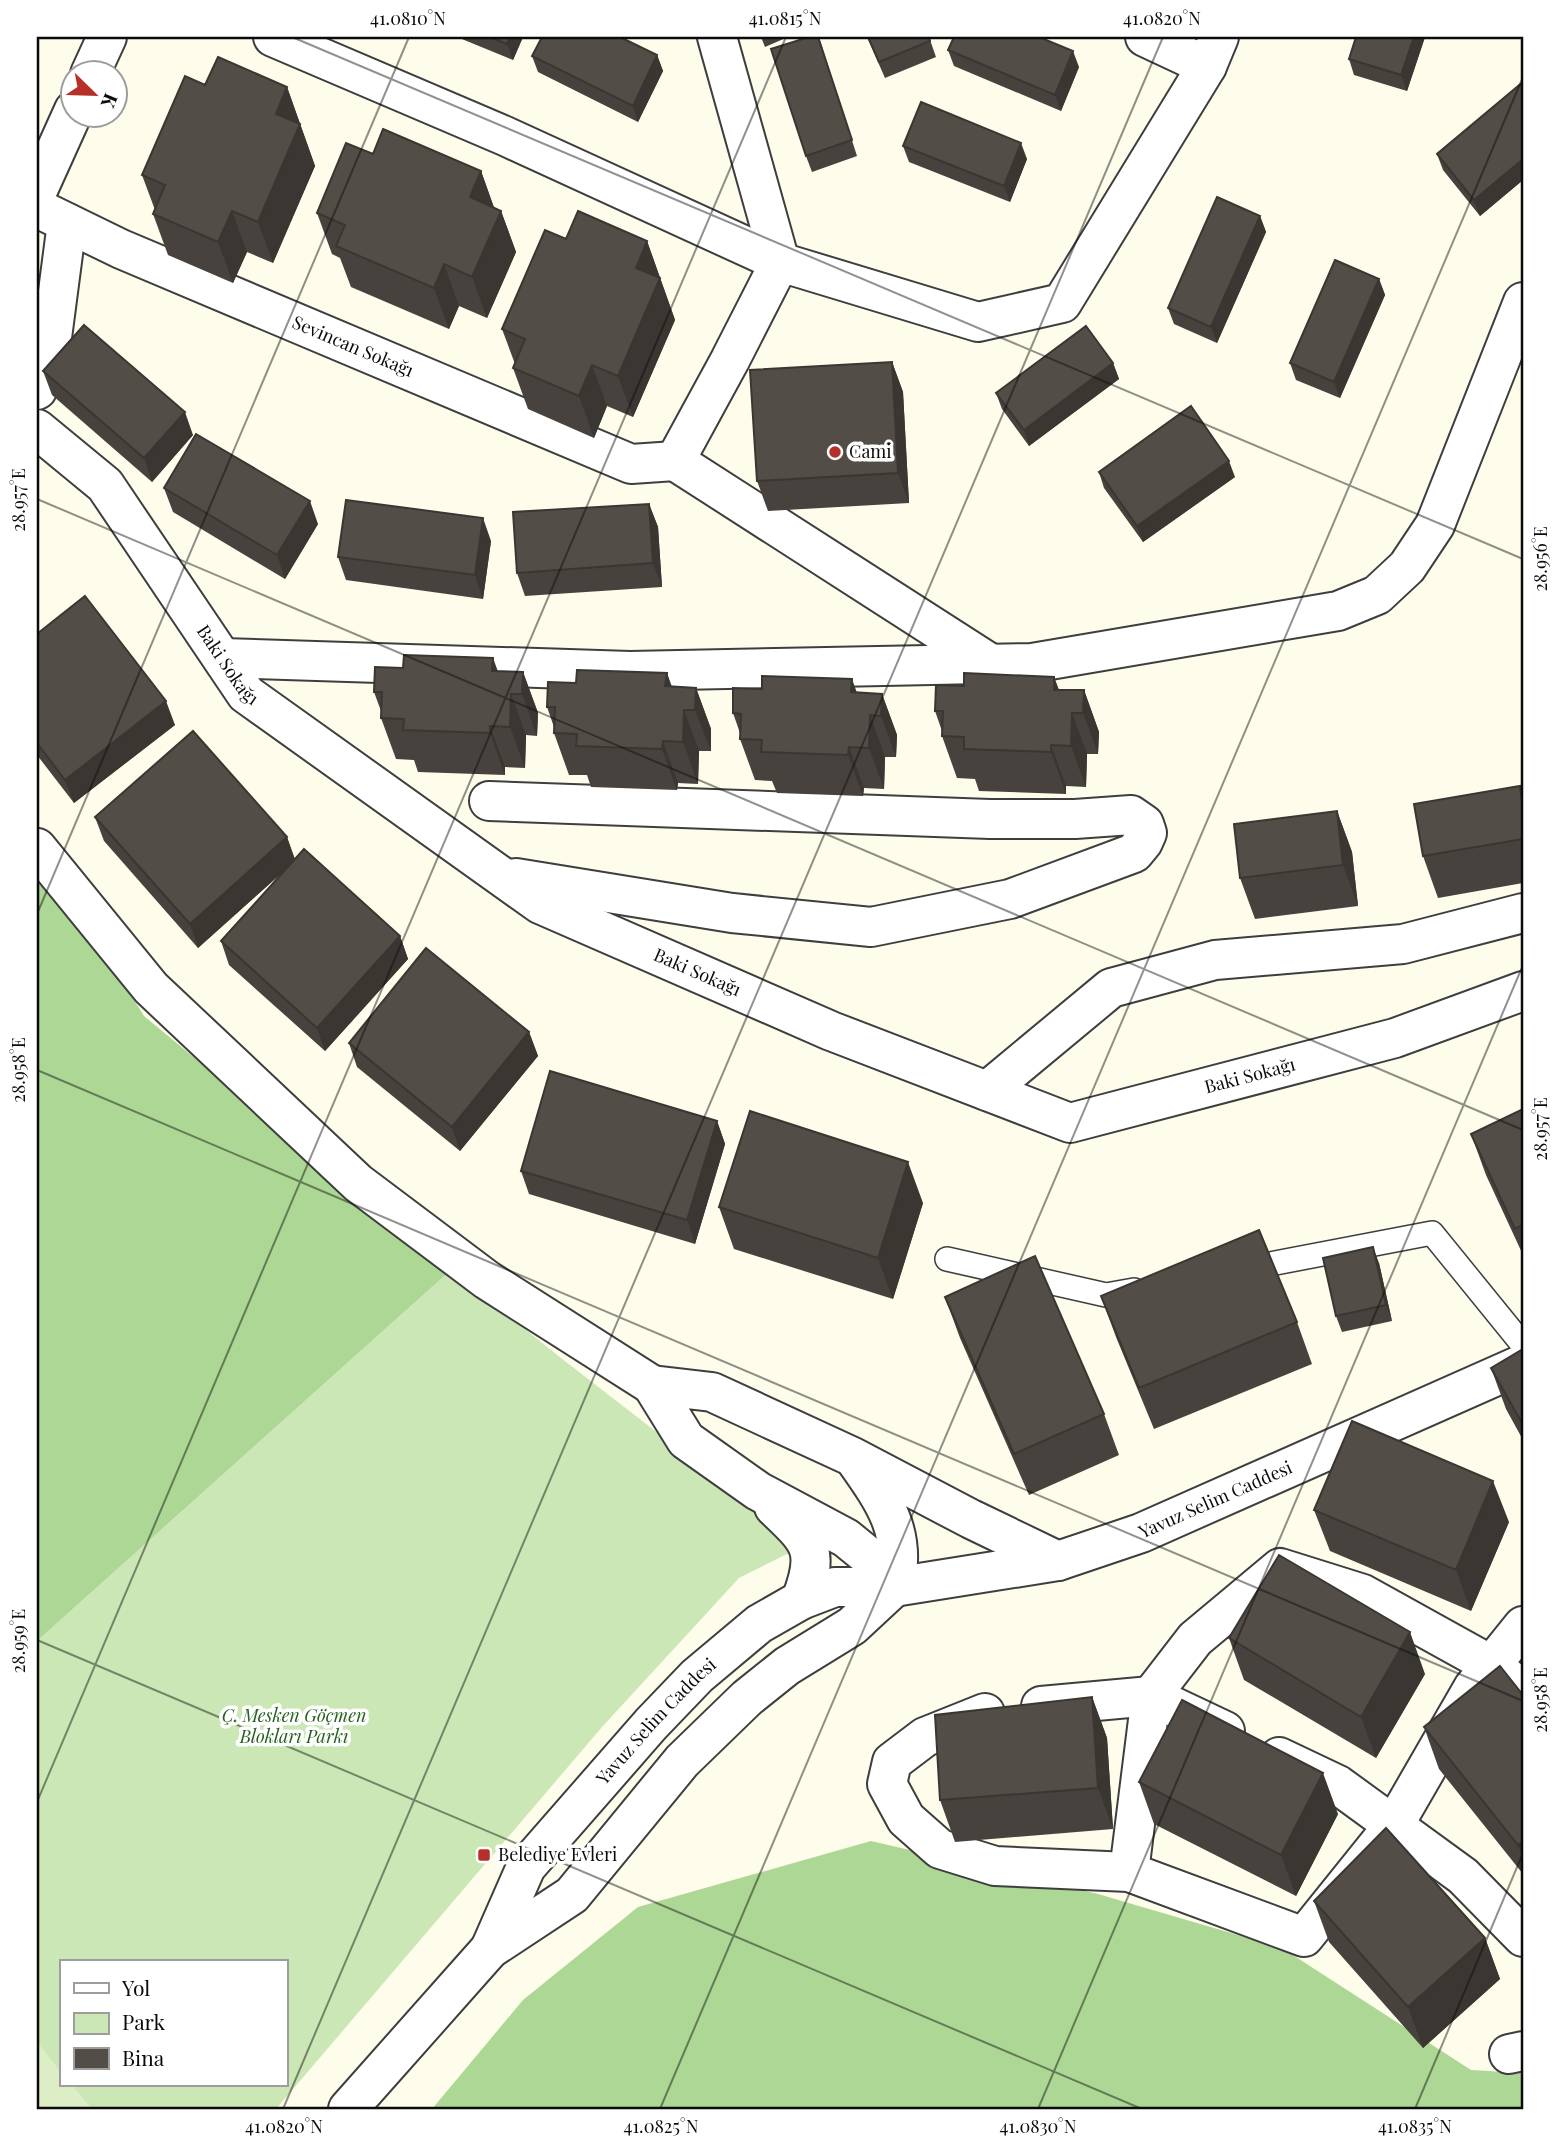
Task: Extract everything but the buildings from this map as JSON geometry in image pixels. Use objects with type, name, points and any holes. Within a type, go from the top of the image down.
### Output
[{"type":"street","points":[[96,60],[107,37]]},
{"type":"street","points":[[273,37],[505,136],[780,262],[978,322],[1062,303],[1213,52],[1145,37]]},
{"type":"street","points":[[718,37],[780,262],[675,461],[991,664]]},
{"type":"street","points":[[37,191],[65,130]]},
{"type":"street","points":[[37,390],[48,368],[52,216]]},
{"type":"street","name":"Sevincan Sokağı","points":[[52,216],[121,249],[631,464],[675,461]]},
{"type":"street","points":[[222,658],[630,671],[1032,663],[1338,611],[1377,595],[1407,567],[1435,525],[1523,302]]},
{"type":"street","name":"Baki Sokağı","points":[[37,429],[105,485],[246,694],[540,904],[831,1031],[1070,1123],[1395,1038],[1523,991]]},
{"type":"street","points":[[489,801],[990,819],[1075,819],[1131,815],[1143,824],[1147,833],[1134,853],[1010,899],[871,927],[732,913],[500,875]]},
{"type":"street","points":[[37,848],[151,988],[358,1183],[487,1280],[652,1385],[686,1440],[758,1491],[846,1538],[873,1560],[894,1587]]},
{"type":"street","points":[[987,1091],[1111,988],[1215,960],[1403,944],[1523,913]]},
{"type":"street","name":"Yavuz Selim Caddesi","points":[[489,1949],[526,1867],[651,1724],[697,1676],[749,1633],[801,1600],[835,1587],[894,1587],[1058,1561],[1141,1533],[1523,1364]]},
{"type":"street","points":[[652,1385],[712,1391],[853,1457],[1058,1561]]},
{"type":"street","points":[[853,1457],[886,1503],[897,1535],[900,1568],[894,1587]]},
{"type":"street","points":[[758,1491],[792,1524],[805,1541],[812,1557],[810,1575],[801,1600]]},
{"type":"street","points":[[1129,1872],[1151,1696],[1195,1639],[1280,1568],[1363,1594],[1491,1665],[1523,1690]]},
{"type":"street","name":"Yavuz Selim Caddesi","points":[[348,2109],[489,1949],[572,1895],[682,1761],[747,1699],[787,1666],[852,1626],[894,1587]]},
{"type":"street","points":[[1523,1626],[1473,1688],[1394,1825],[1304,1937],[1129,1872],[995,1866],[940,1849],[906,1819],[887,1784],[891,1762],[925,1737],[991,1710],[1151,1696],[1338,1785],[1394,1825],[1463,1876],[1523,1937]]},
{"type":"lane","points":[[1228,1272],[1432,1233],[1523,1345]]},
{"type":"lane","points":[[947,1259],[1107,1295],[1161,1284]]},
{"type":"green space","points":[[37,844],[144,1016],[451,1270],[37,1641]]},
{"type":"green space","name":"Ç. Mesken Göçmen Blokları Parkı","points":[[451,1270],[778,1526],[791,1552],[739,1578],[602,1727],[276,2109],[37,2109],[37,1641]]},
{"type":"green space","points":[[871,1841],[1098,1894],[1282,1948],[1471,2070],[1523,2073],[1523,2109],[432,2109],[523,2000],[638,1907]]},
{"type":"green space","points":[[37,2042],[60,2071],[60,2086],[73,2086],[92,2109],[37,2109]]},
{"type":"place","name":"Cami","points":[[835,452]]},
{"type":"place","name":"Belediye Evleri","points":[[484,1855]]}]
